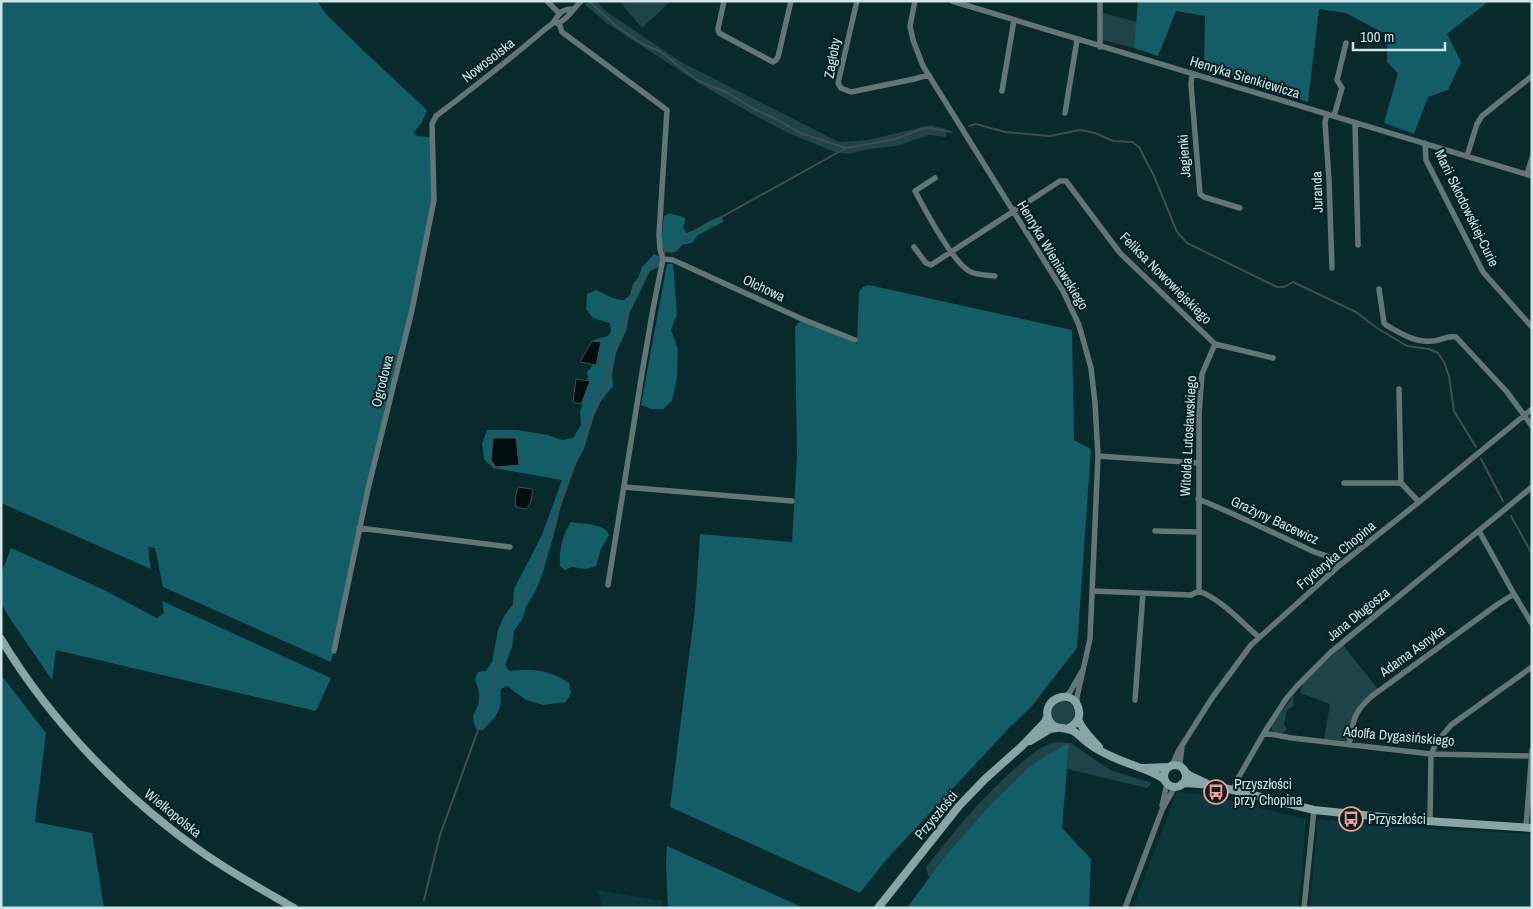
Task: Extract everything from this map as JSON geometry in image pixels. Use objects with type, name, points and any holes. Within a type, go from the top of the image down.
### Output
[{"type":"street","points":[[547,1],[559,13]]},
{"type":"street","name":"Nowosolska","points":[[436,116],[557,22],[570,15],[581,1]]},
{"type":"street","points":[[724,1],[718,33],[773,62],[778,56],[791,1]]},
{"type":"street","name":"Zagłoby","points":[[857,1],[838,83],[841,88],[851,92],[914,80],[929,75]]},
{"type":"street","name":"Henryka Wieniawskiego","points":[[915,1],[910,26],[923,66],[1051,270],[1071,306],[1086,348],[1093,383],[1098,456],[1090,639],[1077,704]]},
{"type":"street","name":"Henryka Sienkiewicza","points":[[952,1],[1529,175]]},
{"type":"street","points":[[1100,1],[1100,46]]},
{"type":"street","name":"Nowosolska","points":[[557,22],[559,13],[573,9]]},
{"type":"street","points":[[1002,91],[1014,20]]},
{"type":"street","points":[[557,22],[566,36],[667,110],[659,235],[660,249],[664,259],[653,309],[608,585]]},
{"type":"street","points":[[1065,113],[1077,40]]},
{"type":"street","points":[[1334,116],[1342,88],[1337,80],[1346,43]]},
{"type":"street","name":"Jagienki","points":[[1192,74],[1191,84],[1200,194],[1204,197],[1240,208]]},
{"type":"street","points":[[1467,156],[1477,124],[1482,116],[1532,76]]},
{"type":"street","name":"Juranda","points":[[1327,114],[1325,122],[1332,268]]},
{"type":"street","name":"Ogrodowa","points":[[334,651],[359,528],[412,310],[434,200],[432,124],[436,116]]},
{"type":"street","points":[[1355,123],[1358,245]]},
{"type":"street","name":"Marii Skłodowskiej-Curie","points":[[1425,143],[1426,160],[1482,272],[1532,327]]},
{"type":"street","points":[[1529,175],[1532,158]]},
{"type":"street","points":[[935,178],[915,191],[951,252],[962,266],[970,272],[995,276]]},
{"type":"street","name":"Feliksa Nowowiejskiego","points":[[1013,211],[1060,181],[1066,181],[1120,253],[1215,344],[1273,358]]},
{"type":"street","points":[[914,247],[926,263],[931,265],[1013,211]]},
{"type":"street","name":"Olchowa","points":[[664,259],[673,260],[802,319],[855,340]]},
{"type":"street","points":[[1379,289],[1386,326],[1418,340],[1432,342],[1451,336],[1456,337],[1507,392],[1532,426]]},
{"type":"street","name":"Witolda Lutosławskiego","points":[[1199,591],[1198,463],[1202,374],[1215,344]]},
{"type":"street","points":[[1399,389],[1401,483],[1419,502]]},
{"type":"street","name":"Fryderyka Chopina","points":[[1170,766],[1212,698],[1259,637],[1340,565],[1532,408]]},
{"type":"street","points":[[1098,456],[1198,463]]},
{"type":"street","points":[[1344,483],[1401,483]]},
{"type":"street","points":[[624,487],[792,501]]},
{"type":"street","name":"Jana Długosza","points":[[1233,791],[1237,780],[1264,733],[1286,699],[1297,686],[1332,652],[1532,487]]},
{"type":"street","name":"Grażyny Bacewicz","points":[[1198,498],[1236,514],[1317,554],[1334,558],[1340,565]]},
{"type":"street","points":[[359,528],[510,547]]},
{"type":"street","points":[[1155,531],[1198,532]]},
{"type":"street","points":[[1479,531],[1532,624]]},
{"type":"street","points":[[1092,591],[1191,595],[1199,591],[1210,596],[1259,637]]},
{"type":"street","points":[[1135,700],[1143,593]]},
{"type":"street","name":"Adama Asnyka","points":[[1349,744],[1354,718],[1360,707],[1376,693],[1514,594]]},
{"type":"street","name":"Wielkopolska","points":[[1,639],[56,715],[117,782],[205,855],[294,908]]},
{"type":"street","name":"Henryka Wieniawskiego","points":[[1065,697],[1070,692],[1085,665]]},
{"type":"street","points":[[1430,821],[1431,754],[1436,742],[1451,725],[1532,666]]},
{"type":"street","points":[[1102,750],[1080,726],[1077,704],[1070,698],[1065,697],[1060,697],[1051,702],[1047,712],[1049,721],[1057,728],[1074,731],[1089,744],[1115,758],[1173,786],[1186,783],[1212,785]]},
{"type":"street","name":"Przyszłości","points":[[878,908],[959,806],[985,779],[1022,746],[1045,722],[1048,716]]},
{"type":"street","points":[[1067,729],[1072,727],[1078,719]]},
{"type":"street","name":"Przyszłości","points":[[1022,746],[1050,729],[1057,728]]},
{"type":"street","name":"Adolfa Dygasińskiego","points":[[1264,733],[1431,754],[1532,754]]},
{"type":"street","name":"Fryderyka Chopina","points":[[1183,744],[1180,763],[1183,770]]},
{"type":"street","points":[[1139,768],[1175,765],[1188,775],[1212,785],[1314,810],[1430,821],[1529,827],[1532,754]]},
{"type":"street","points":[[1162,810],[1166,782],[1165,771],[1170,766]]},
{"type":"street","points":[[1126,908],[1162,810],[1173,790],[1180,785],[1185,777],[1183,770]]},
{"type":"street","points":[[1304,908],[1314,810]]},
{"type":"shaded area","points":[[1,1],[317,1],[326,14],[427,110],[422,122],[413,133],[417,136],[430,137],[432,199],[411,309],[331,662],[163,587],[155,548],[148,547],[151,569],[1,503]]},
{"type":"shaded area","points":[[589,1],[596,1],[607,12],[681,62],[839,142],[868,140],[931,125],[946,129],[946,137],[929,135],[896,146],[869,149],[849,154],[835,152],[790,134],[702,85],[608,24],[585,5]]},
{"type":"shaded area","points":[[619,1],[671,1],[642,28]]},
{"type":"shaded area","points":[[1138,1],[1489,1],[1447,34],[1461,62],[1448,90],[1428,97],[1414,134],[1384,123],[1398,73],[1387,62],[1387,35],[1346,13],[1319,9],[1308,102],[1204,70],[1205,16],[1176,11],[1158,56],[1134,48]]},
{"type":"shaded area","points":[[1103,13],[1137,22],[1134,48],[1102,40]]},
{"type":"shaded area","points":[[670,213],[685,218],[683,227],[686,233],[717,218],[722,217],[723,222],[698,235],[692,243],[682,245],[677,251],[671,253],[664,251],[661,245],[664,216]]},
{"type":"shaded area","points":[[654,254],[660,257],[660,266],[650,271],[630,312],[626,331],[616,353],[612,374],[613,386],[601,401],[594,416],[584,449],[570,475],[542,575],[535,592],[526,606],[523,618],[514,631],[512,647],[505,665],[509,671],[533,670],[555,675],[569,683],[571,693],[566,702],[543,705],[526,700],[507,686],[501,689],[501,704],[495,716],[483,730],[477,730],[473,720],[479,696],[475,679],[478,672],[486,671],[492,662],[498,630],[504,616],[513,604],[514,589],[542,535],[562,480],[493,468],[484,459],[482,444],[487,430],[517,430],[548,435],[562,440],[573,438],[581,425],[582,392],[588,377],[587,372],[591,368],[598,349],[593,340],[608,336],[611,332],[610,323],[593,318],[586,309],[587,294],[596,290],[613,298],[624,300],[630,295],[633,284],[638,278],[642,267]]},
{"type":"shaded area","points":[[667,264],[673,264],[677,314],[671,330],[678,349],[677,377],[672,401],[663,409],[652,409],[641,405]]},
{"type":"shaded area","points":[[869,285],[1072,330],[1074,440],[1091,449],[1077,648],[1031,707],[1009,728],[886,860],[860,893],[670,807],[695,609],[700,534],[792,542],[797,455],[795,327],[802,321],[857,344],[859,292],[863,287]]},
{"type":"shaded area","points":[[592,341],[601,342],[596,365],[580,362]]},
{"type":"shaded area","points":[[576,379],[590,381],[581,404],[573,402]]},
{"type":"shaded area","points":[[493,438],[516,438],[519,465],[496,467],[491,460]]},
{"type":"shaded area","points":[[518,487],[532,489],[531,500],[526,509],[516,507],[515,498]]},
{"type":"shaded area","points":[[571,522],[598,526],[607,531],[609,535],[601,549],[596,566],[586,569],[572,567],[565,570],[560,566],[562,543],[565,532]]},
{"type":"shaded area","points":[[11,548],[102,589],[157,618],[164,613],[162,601],[331,678],[316,711],[56,650],[52,680],[1,603],[1,574]]},
{"type":"shaded area","points":[[1343,645],[1378,689],[1359,705],[1353,739],[1351,741],[1324,739],[1330,704],[1300,693],[1303,683]]},
{"type":"shaded area","points":[[1,675],[46,733],[35,822],[92,833],[104,908],[1,908]]},
{"type":"shaded area","points":[[1294,695],[1293,706],[1287,710],[1284,724],[1287,729],[1282,733],[1275,733],[1272,725]]},
{"type":"shaded area","points":[[1063,701],[1072,704],[1075,713],[1072,722],[1063,725],[1054,722],[1051,713],[1054,704]]},
{"type":"shaded area","points":[[1056,742],[1071,743],[1110,770],[1152,783],[1147,788],[1067,769],[1069,745],[1064,745],[1031,765],[943,859],[929,879],[926,867],[982,800],[1020,764],[1041,748]]},
{"type":"shaded area","points":[[1069,744],[1062,828],[1091,859],[1089,908],[907,908],[943,859],[991,804],[1031,765],[1064,745]]},
{"type":"shaded area","points":[[1177,792],[1201,794],[1306,819],[1299,908],[1133,908]]},
{"type":"shaded area","points":[[1318,819],[1372,826],[1532,834],[1532,908],[1310,908]]},
{"type":"shaded area","points":[[667,846],[804,908],[668,908]]},
{"type":"shaded area","points":[[597,890],[663,901],[662,908],[603,908]]},
{"type":"waterway","points":[[589,1],[616,26],[641,43],[661,52],[697,80],[728,93],[800,133],[846,148],[896,139],[921,129],[930,128],[951,132]]},
{"type":"waterway","points":[[969,126],[976,124],[1005,132],[1050,136],[1080,130],[1095,133],[1113,141],[1132,142],[1139,147],[1154,176],[1177,232],[1187,243],[1277,287],[1284,287],[1293,282],[1356,312],[1377,328],[1407,346],[1429,349],[1438,353],[1444,362],[1449,376],[1454,411],[1476,447]]},
{"type":"waterway","points":[[424,900],[440,835],[481,722],[504,641],[509,615],[521,598],[539,564],[613,358],[631,300],[643,276],[671,245],[846,148]]},
{"type":"waterway","points":[[1481,459],[1503,501]]},
{"type":"waterway","points":[[1511,516],[1532,554]]},
{"type":"place","name":"Przyszłości przy Chopina","points":[[1216,792]]},
{"type":"place","name":"Przyszłości","points":[[1351,819]]}]
